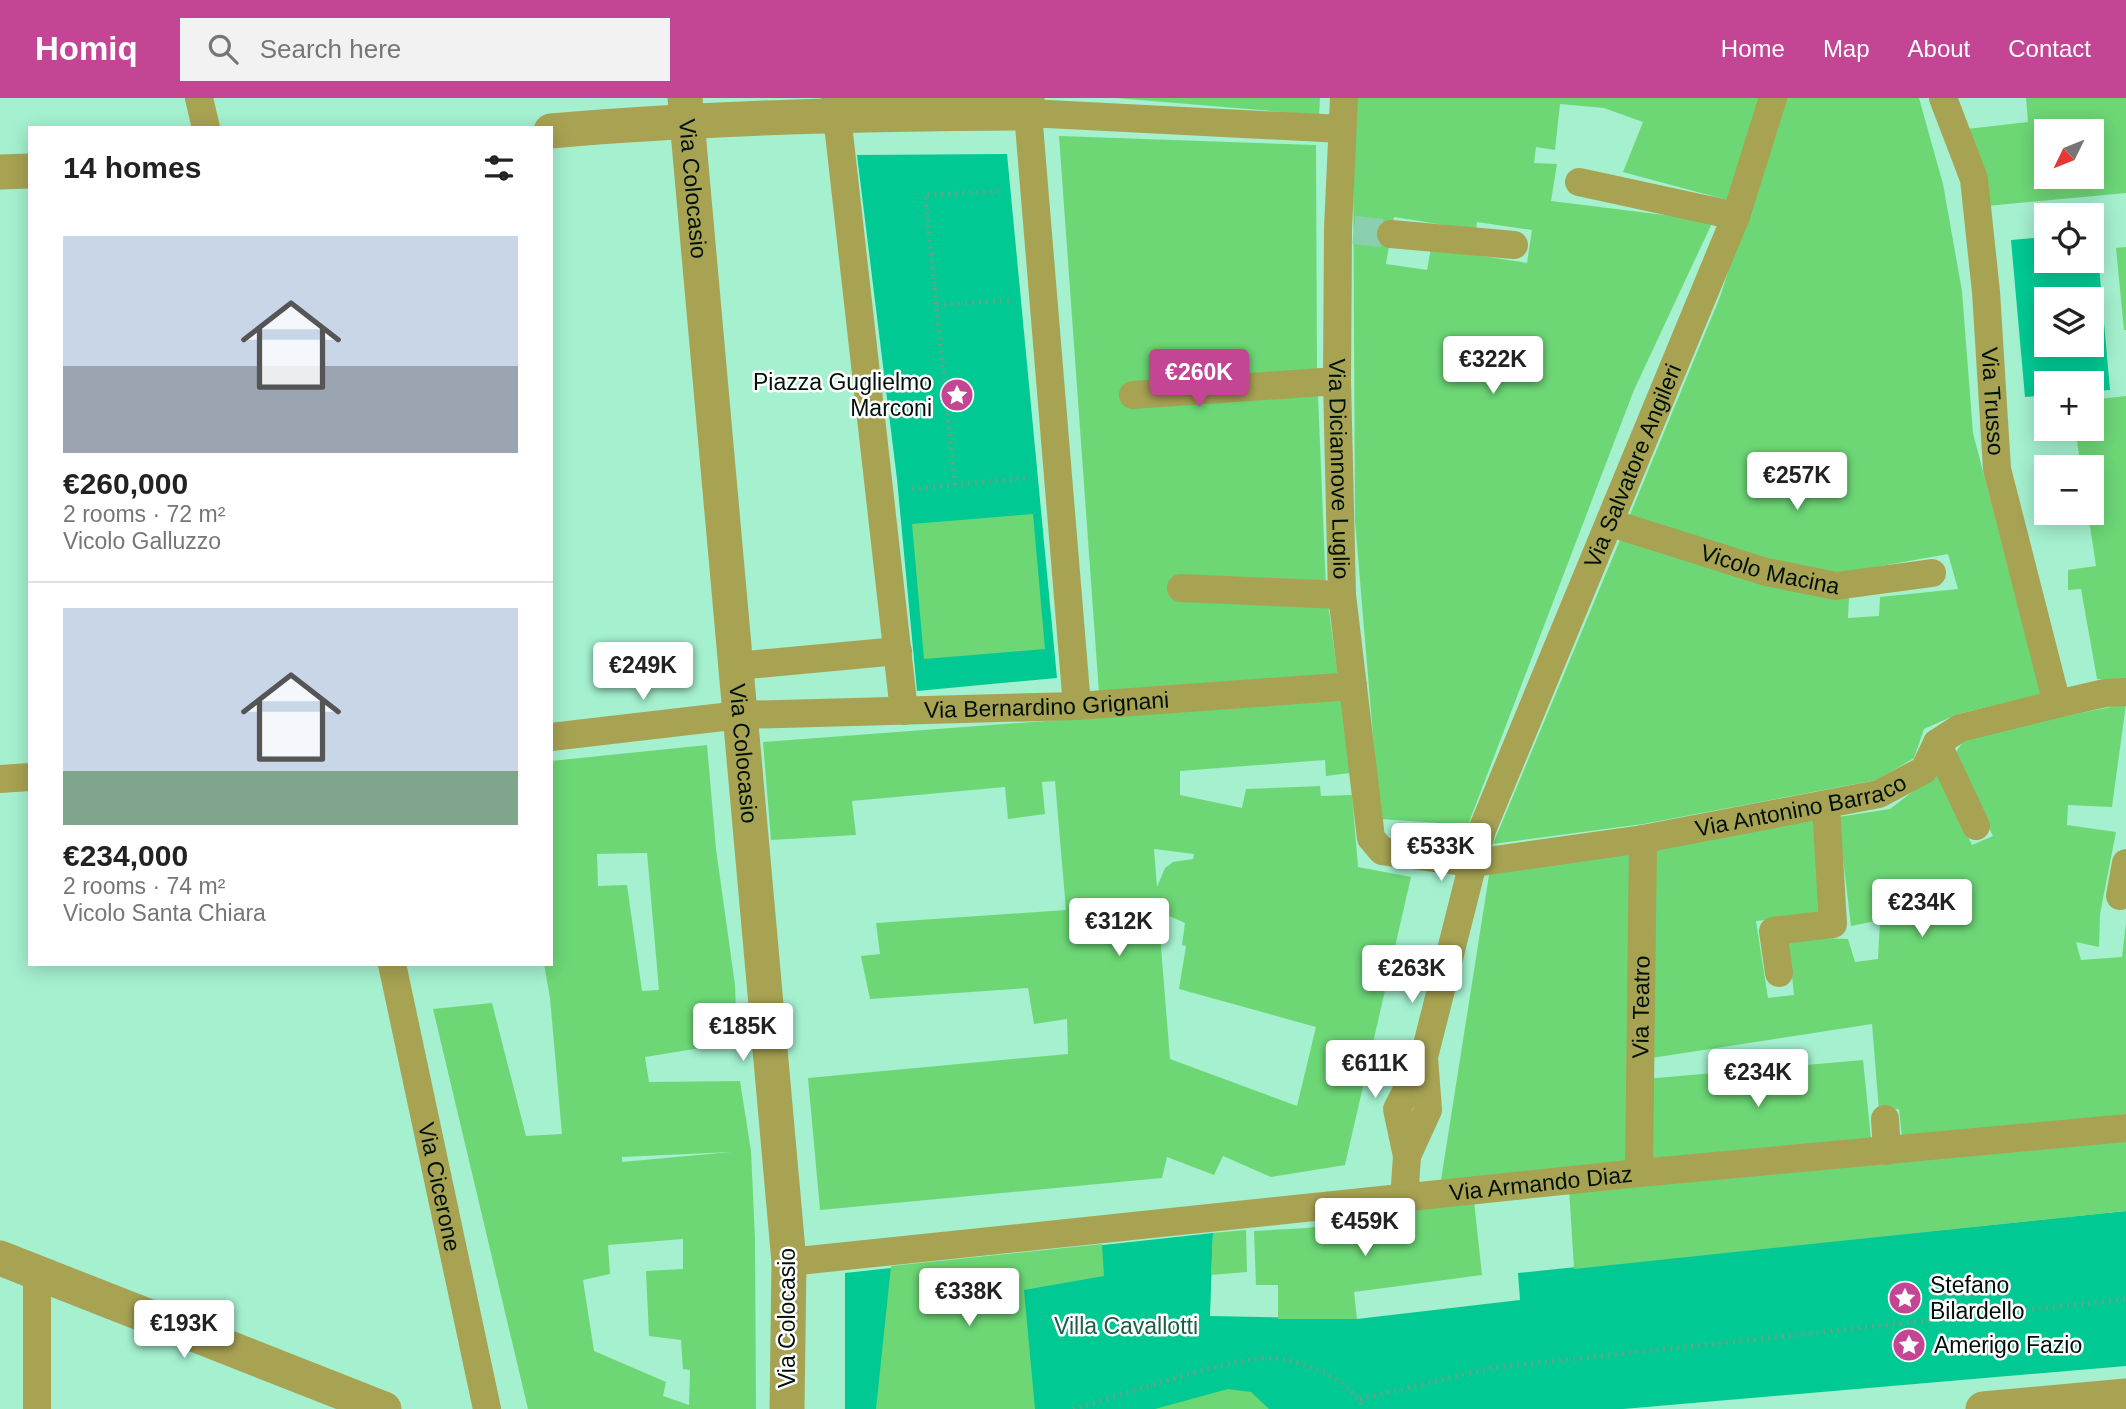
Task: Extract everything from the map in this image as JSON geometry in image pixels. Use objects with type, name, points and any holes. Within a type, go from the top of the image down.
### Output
[{"type":"street","points":[[199,98],[206,126]]},
{"type":"street","name":"Via Diciannove Luglio","points":[[1344,98],[1342,129],[1346,230],[1337,381],[1342,595],[1371,838]]},
{"type":"street","name":"Via Salvatore Angileri","points":[[1404,1200],[1406,1156],[1429,1110],[1424,1057],[1482,861],[1482,830],[1736,216],[1773,98]]},
{"type":"street","name":"Via Trusso","points":[[1943,98],[1975,179],[1986,292],[1997,469],[2057,704]]},
{"type":"street","points":[[553,131],[686,108],[1038,108],[1342,129]]},
{"type":"street","name":"Via Colocasio","points":[[686,108],[789,1262],[787,1409]]},
{"type":"street","points":[[825,108],[904,710]]},
{"type":"street","points":[[1038,108],[1034,190],[1077,706]]},
{"type":"street","points":[[0,172],[28,171]]},
{"type":"street","points":[[1579,182],[1736,216]]},
{"type":"street","points":[[1391,234],[1514,245]]},
{"type":"street","points":[[1133,395],[1337,381]]},
{"type":"street","name":"Vicolo Macina","points":[[1611,523],[1766,572],[1836,586],[1932,573]]},
{"type":"street","points":[[1181,588],[1342,595]]},
{"type":"street","points":[[736,666],[898,651]]},
{"type":"street","name":"Via Bernardino Grignani","points":[[553,737],[740,715],[1077,706],[1353,686]]},
{"type":"street","points":[[1976,827],[1937,743],[1960,728],[2105,693],[2126,692]]},
{"type":"street","name":"Via Antonino Barraco","points":[[1371,838],[1382,851],[1482,861],[1643,839],[1826,807],[1880,794],[1924,770],[1937,743]]},
{"type":"street","points":[[0,779],[28,777]]},
{"type":"street","points":[[1779,973],[1773,931],[1833,924],[1826,807]]},
{"type":"street","name":"Via Teatro","points":[[1639,1173],[1643,839]]},
{"type":"street","points":[[2120,896],[2126,863]]},
{"type":"street","name":"Via Cicerone","points":[[392,966],[487,1409]]},
{"type":"street","points":[[1885,1119],[1887,1151]]},
{"type":"street","name":"Via Armando Diaz","points":[[789,1262],[1404,1200],[1639,1173],[2126,1128]]},
{"type":"street","points":[[1,1250],[37,1272],[384,1409]]},
{"type":"street","points":[[37,1272],[37,1409]]},
{"type":"street","points":[[1983,1409],[2126,1396]]},
{"type":"path","points":[[955,485],[925,195],[1034,190]]},
{"type":"path","points":[[937,305],[1044,299]]},
{"type":"path","points":[[906,490],[1058,475]]},
{"type":"path","points":[[1360,1399],[1491,1368],[2126,1298]]},
{"type":"path","points":[[1073,1409],[1256,1358],[1289,1360],[1323,1371],[1360,1399],[1363,1409]]},
{"type":"green space","points":[[1007,154],[1057,678],[917,691],[897,479],[857,155]]},
{"type":"green space","points":[[2034,238],[2034,273],[2100,273],[2101,287],[2034,287],[2034,357],[2104,357],[2104,322],[2110,390],[2104,390],[2104,371],[2034,371],[2034,396],[2025,397],[2011,240]]},
{"type":"green space","name":"Villa Cavallotti","points":[[2126,1211],[2126,1366],[1623,1409],[845,1409],[845,1273],[1213,1233],[1210,1316],[1357,1319],[1520,1300],[1518,1273]]},
{"type":"building","points":[[1116,98],[1320,98],[1319,115]]},
{"type":"building","points":[[1356,98],[1760,98],[1727,200],[1623,172],[1643,122],[1604,108],[1560,104],[1555,150],[1536,147],[1534,163],[1557,164],[1551,201],[1713,221],[1634,390],[1468,825],[1380,819],[1355,521],[1353,141]],"holes":[[[1394,217],[1476,230],[1477,222],[1532,230],[1527,263],[1431,248],[1427,270],[1386,264]]]},
{"type":"building","points":[[1783,98],[1919,98],[1943,184],[1962,291],[1973,433],[2041,694],[1958,714],[1924,729],[1914,758],[1877,780],[1643,824],[1493,844],[1620,540],[1849,597],[1848,618],[1879,616],[1880,597],[1958,589],[1948,554],[1836,574],[1764,559],[1629,517],[1720,297]]},
{"type":"building","points":[[2026,98],[2126,98],[2126,193],[1987,206],[1967,129],[2028,122]]},
{"type":"building","points":[[1059,136],[1316,145],[1317,371],[1326,589],[1338,677],[1099,693]]},
{"type":"building","points":[[2126,247],[2126,330],[2124,330],[2116,248]]},
{"type":"building","points":[[2126,396],[2126,679],[2097,679],[2081,589],[2068,590],[2068,570],[2096,566],[2090,525],[2104,525],[2104,455],[2079,455],[2077,441],[2104,441],[2104,399]]},
{"type":"building","points":[[1033,514],[1045,649],[924,659],[912,524]]},
{"type":"building","points":[[1343,699],[1350,773],[1326,776],[1325,760],[1180,771],[1180,795],[1242,808],[1246,789],[1320,786],[1321,796],[1352,795],[1358,867],[1411,877],[1345,1165],[1271,1177],[1223,1156],[1214,1175],[1167,1157],[1162,1178],[820,1210],[808,1078],[1068,1054],[1067,1019],[1034,1024],[1028,988],[870,999],[861,956],[880,954],[876,923],[1066,910],[1055,781],[1042,782],[1045,814],[1008,819],[1005,787],[852,801],[856,835],[771,840],[763,742]],"holes":[[[1154,849],[1194,854],[1193,859],[1173,862],[1165,868],[1157,887]],[[1157,897],[1167,915],[1185,923],[1182,945],[1186,946],[1179,989],[1316,1027],[1297,1106],[1170,1059]]]},
{"type":"building","points":[[2126,704],[2112,807],[2068,805],[2067,825],[2116,832],[2100,914],[2099,947],[2076,942],[2081,960],[2122,957],[2126,923],[2126,1114],[1902,1138],[1899,1109],[1879,1111],[1872,1024],[1645,1059],[1649,845],[1815,819],[1820,914],[1756,921],[1768,998],[1794,995],[1788,937],[1848,939],[1855,962],[1878,959],[1880,920],[1851,926],[1838,817],[1890,809],[1937,773],[1972,845],[1993,836],[1953,756],[1963,742],[1999,729]]},
{"type":"building","points":[[707,745],[716,849],[735,985],[737,1042],[645,1057],[649,1082],[740,1081],[751,1151],[755,1239],[756,1409],[528,1409],[433,1009],[492,1003],[526,1136],[562,1134],[550,998],[544,966],[553,966],[553,761]],"holes":[[[647,853],[659,990],[642,991],[627,885],[598,886],[597,854]],[[731,1152],[622,1162],[622,1157]],[[683,1239],[683,1269],[646,1271],[649,1336],[681,1340],[683,1369],[690,1370],[689,1405],[663,1396],[666,1382],[594,1351],[583,1280],[610,1274],[608,1245]]]},
{"type":"building","points":[[1634,847],[1631,1163],[1441,1180],[1490,869]]},
{"type":"building","points":[[1863,1060],[1871,1139],[1652,1158],[1645,1079]]},
{"type":"building","points":[[2126,1140],[2126,1211],[1574,1269],[1569,1188]]},
{"type":"building","points":[[1474,1201],[1482,1275],[1354,1292],[1357,1319],[1278,1319],[1278,1285],[1256,1285],[1254,1231],[1308,1228]]},
{"type":"building","points":[[1246,1230],[1247,1272],[1211,1275],[1213,1233]]},
{"type":"building","points":[[1102,1244],[1104,1276],[1024,1290],[1035,1409],[876,1409],[891,1266]]},
{"type":"building","points":[[1228,1389],[1251,1392],[1269,1409],[1155,1409]]},
{"type":"tunnel","points":[[1354,230],[1391,234]]},
{"type":"place","name":"Piazza Guglielmo Marconi","points":[[957,395]]},
{"type":"place","name":"Stefano Bilardello","points":[[1905,1298]]},
{"type":"place","name":"Amerigo Fazio","points":[[1909,1345]]}]
